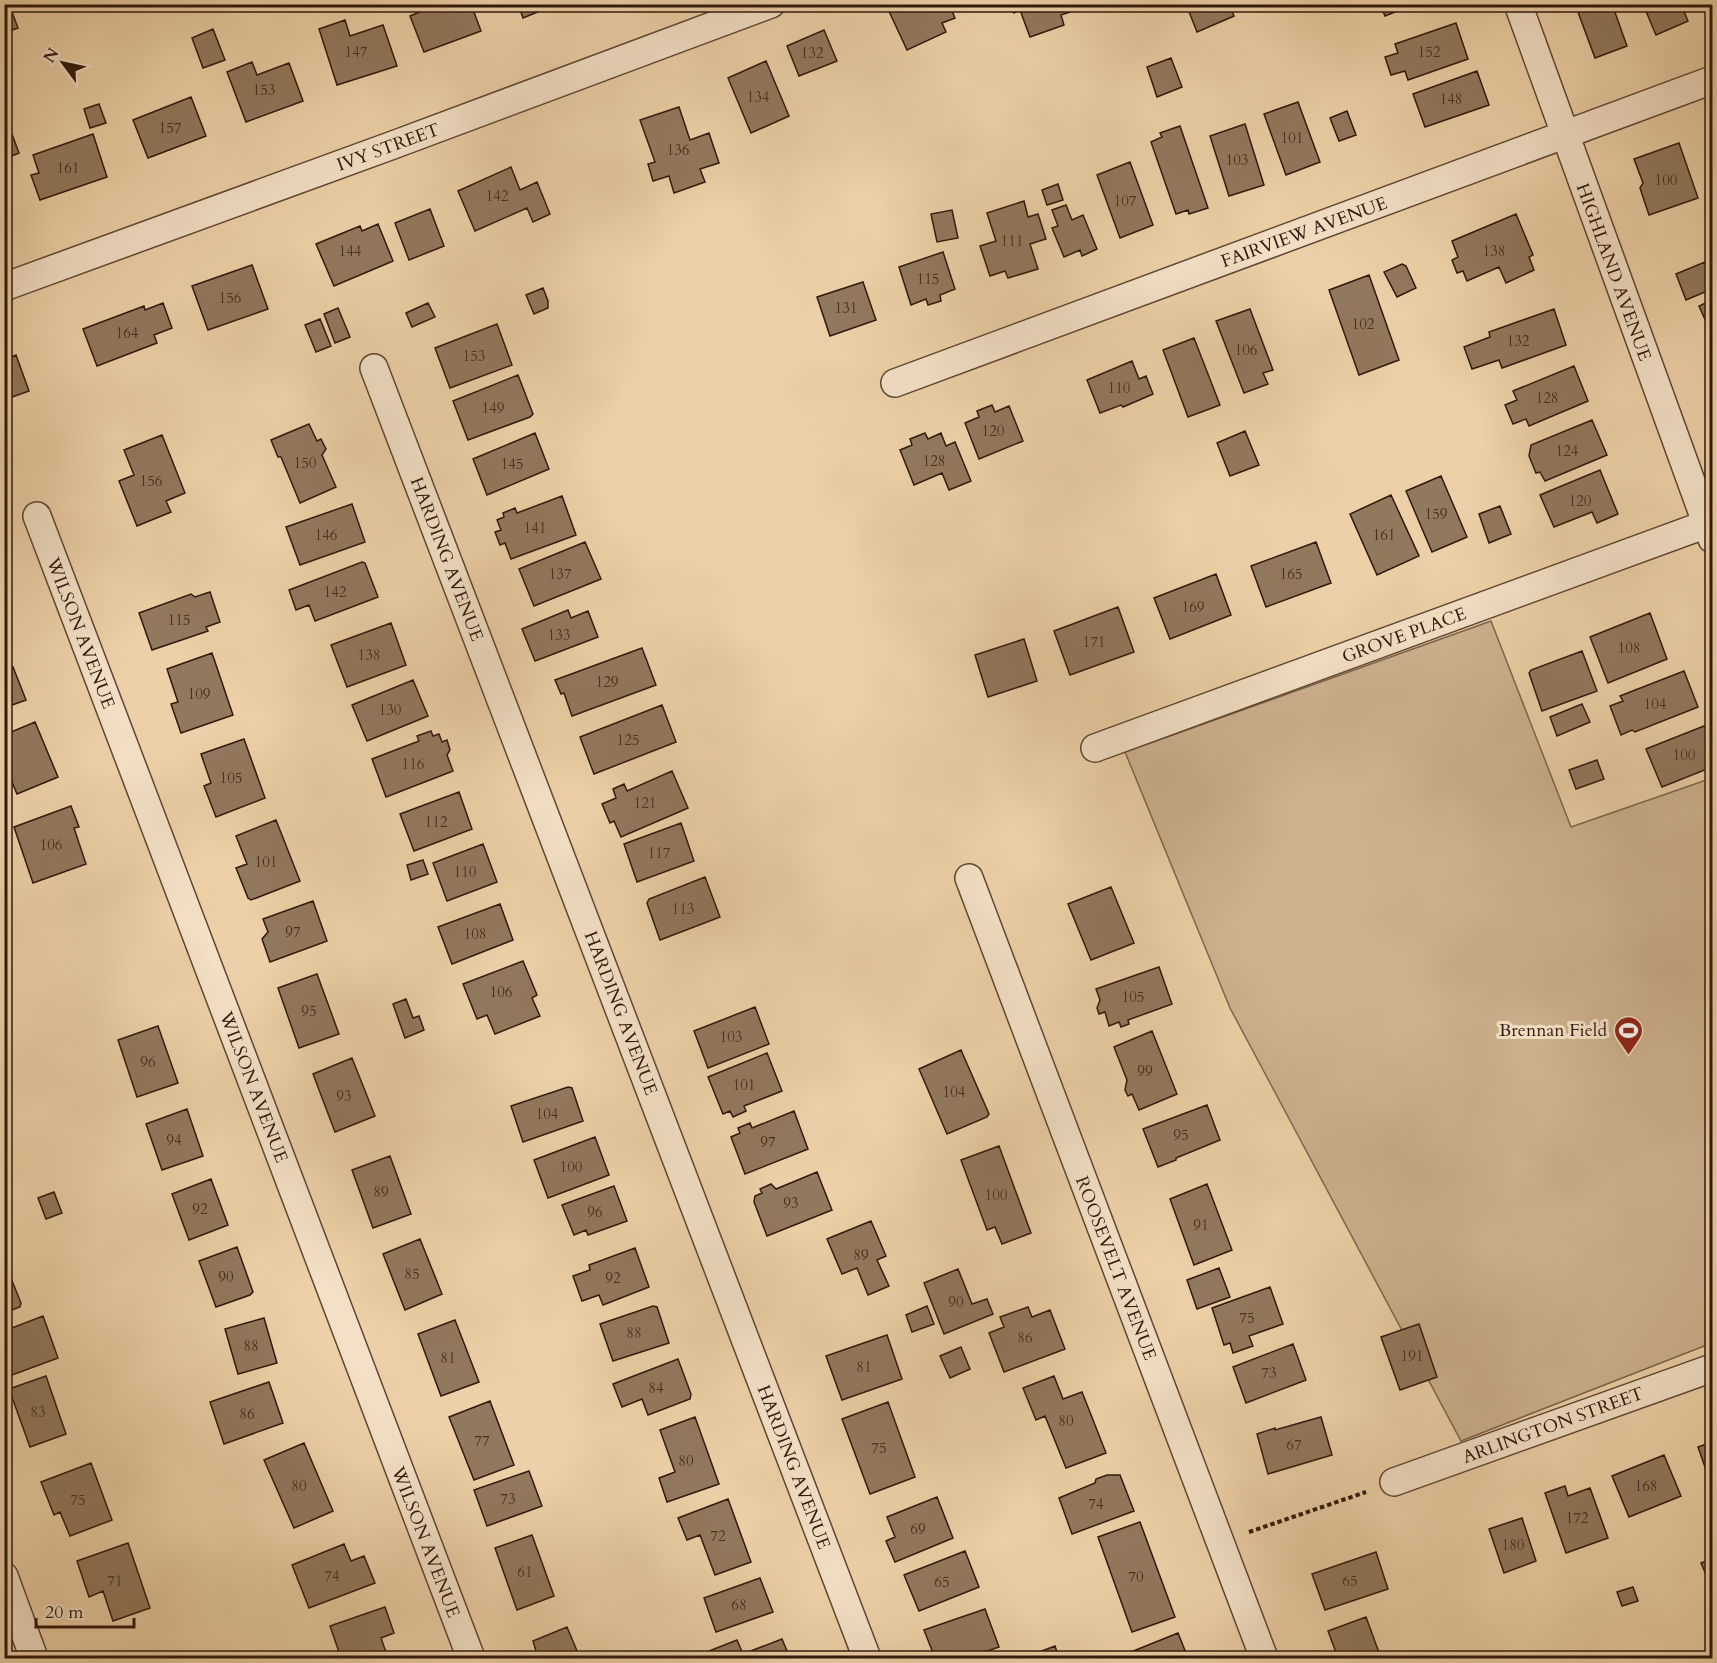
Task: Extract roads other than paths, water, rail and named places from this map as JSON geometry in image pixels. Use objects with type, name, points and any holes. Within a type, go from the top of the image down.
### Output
[{"type":"street","name":"IVY STREET","points":[[4,286],[393,145],[771,4]]},
{"type":"street","name":"HIGHLAND AVENUE","points":[[1518,4],[1564,135],[1711,529]]},
{"type":"street","name":"FAIRVIEW AVENUE","points":[[895,383],[1713,80]]},
{"type":"street","name":"HARDING AVENUE","points":[[375,368],[867,1659]]},
{"type":"street","name":"WILSON AVENUE","points":[[37,516],[471,1659]]},
{"type":"street","name":"GROVE PLACE","points":[[1095,747],[1711,529]]},
{"type":"street","name":"ROOSEVELT AVENUE","points":[[969,878],[1263,1659]]},
{"type":"street","name":"ARLINGTON STREET","points":[[1394,1482],[1713,1368]]},
{"type":"street","points":[[4,1576],[34,1659]]},
{"type":"place","name":"Brennan Field","points":[[1628,1056]]}]
